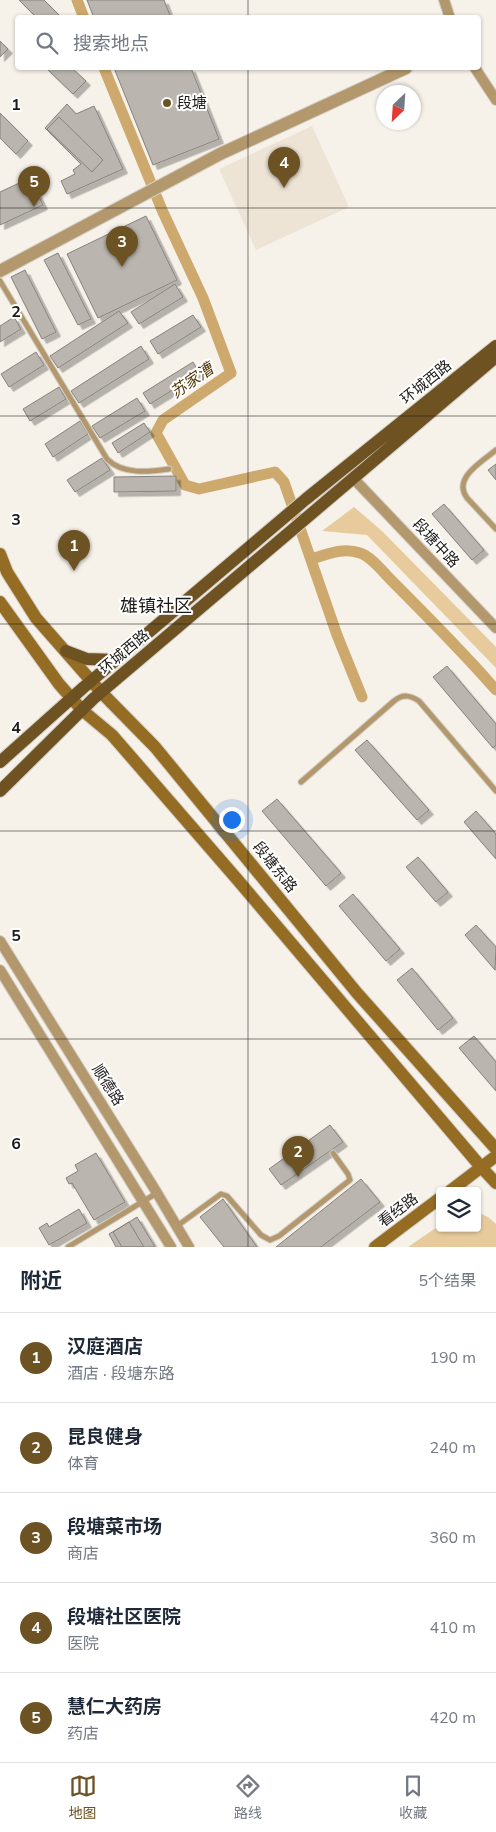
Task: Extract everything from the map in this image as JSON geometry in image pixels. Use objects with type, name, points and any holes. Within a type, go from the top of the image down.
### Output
[{"type":"main road","name":"环城西路","points":[[0,762],[71,698],[306,499],[496,346]]},
{"type":"main road","name":"环城西路","points":[[0,791],[101,692],[276,546],[496,357]]},
{"type":"main road","name":"段塘东路","points":[[0,554],[7,572],[36,618],[101,692],[155,746],[357,992],[496,1149]]},
{"type":"main road","points":[[0,602],[59,684],[82,710],[112,735],[236,878],[481,1168],[496,1183]]},
{"type":"main road","points":[[66,651],[87,659],[116,660]]},
{"type":"main road","points":[[455,1187],[496,1156]]},
{"type":"main road","name":"看经路","points":[[375,1247],[436,1201]]},
{"type":"street","points":[[444,0],[449,15]]},
{"type":"street","points":[[0,271],[220,154],[402,70]]},
{"type":"street","points":[[477,70],[496,100]]},
{"type":"street","name":"段塘中路","points":[[354,479],[496,628]]},
{"type":"street","name":"顺德路","points":[[0,941],[189,1247]]},
{"type":"street","name":"顺德路","points":[[0,970],[171,1247]]},
{"type":"lane","points":[[0,281],[107,459],[118,467],[144,472],[169,469]]},
{"type":"lane","points":[[496,450],[467,474],[462,487],[463,493],[467,498],[496,529]]},
{"type":"lane","points":[[301,782],[394,701],[406,695],[419,701],[496,791]]},
{"type":"lane","points":[[176,1226],[220,1194],[227,1196],[261,1235],[270,1240],[279,1236],[350,1180],[348,1174],[333,1153]]},
{"type":"lane","points":[[68,1247],[157,1193]]},
{"type":"shaded area","points":[[312,126],[349,207],[256,250],[219,169]]},
{"type":"shaded area","points":[[354,507],[382,531],[496,647],[496,668],[367,535],[322,531]]},
{"type":"shaded area","points":[[481,1214],[496,1224],[496,1247],[408,1247],[436,1228],[436,1232],[481,1232]]},
{"type":"building","points":[[19,0],[44,0],[59,15],[34,15]]},
{"type":"building","points":[[87,0],[164,0],[170,15],[93,15]]},
{"type":"building","points":[[0,41],[8,49],[0,57]]},
{"type":"building","points":[[48,70],[74,70],[86,81],[73,94]]},
{"type":"building","name":"段塘","points":[[115,70],[192,70],[219,139],[153,165]]},
{"type":"building","points":[[67,104],[76,114],[94,106],[123,169],[67,194],[61,181],[75,174],[73,170],[81,164],[45,128]]},
{"type":"building","points":[[0,113],[28,141],[16,154],[0,138]]},
{"type":"building","points":[[59,117],[103,160],[92,172],[47,129]]},
{"type":"building","points":[[30,178],[43,205],[0,225],[0,192]]},
{"type":"building","points":[[146,216],[177,280],[98,318],[67,254]]},
{"type":"building","points":[[58,253],[91,319],[78,325],[44,260]]},
{"type":"building","points":[[25,270],[56,332],[42,339],[11,277]]},
{"type":"building","points":[[175,284],[183,297],[139,324],[131,312]]},
{"type":"building","points":[[119,311],[128,323],[58,368],[50,356]]},
{"type":"building","points":[[193,315],[201,327],[158,354],[150,341]]},
{"type":"building","points":[[14,317],[21,329],[0,342],[0,326]]},
{"type":"building","points":[[141,346],[149,359],[79,403],[71,391]]},
{"type":"building","points":[[36,352],[44,365],[9,387],[1,374]]},
{"type":"building","points":[[193,362],[200,373],[150,404],[143,393]]},
{"type":"building","points":[[59,387],[66,399],[30,421],[23,409]]},
{"type":"building","points":[[137,398],[145,411],[100,438],[92,426]]},
{"type":"building","points":[[80,421],[88,434],[53,457],[45,444]]},
{"type":"building","points":[[144,423],[150,432],[118,453],[112,443]]},
{"type":"building","points":[[102,458],[110,470],[75,492],[67,480]]},
{"type":"building","points":[[496,464],[496,480],[488,470]]},
{"type":"building","points":[[176,476],[176,491],[114,492],[114,477]]},
{"type":"building","points":[[444,504],[484,550],[472,560],[432,514]]},
{"type":"building","points":[[447,666],[496,724],[496,745],[493,748],[433,677]]},
{"type":"building","points":[[367,740],[429,810],[417,820],[355,750]]},
{"type":"building","points":[[277,799],[341,873],[326,886],[262,811]]},
{"type":"building","points":[[476,811],[496,834],[496,859],[464,822]]},
{"type":"building","points":[[418,857],[448,892],[436,902],[406,867]]},
{"type":"building","points":[[353,894],[400,949],[386,961],[339,906]]},
{"type":"building","points":[[476,925],[496,947],[495,970],[465,935]]},
{"type":"building","points":[[412,968],[453,1018],[438,1030],[397,980]]},
{"type":"building","points":[[474,1036],[496,1062],[496,1091],[459,1048]]},
{"type":"building","points":[[330,1125],[343,1142],[281,1185],[269,1169]]},
{"type":"building","points":[[96,1153],[125,1202],[94,1220],[72,1183],[69,1184],[66,1178],[78,1171],[75,1165]]},
{"type":"building","points":[[361,1179],[380,1202],[321,1247],[276,1247]]},
{"type":"building","points":[[223,1199],[257,1247],[224,1247],[200,1217]]},
{"type":"building","points":[[79,1209],[87,1223],[49,1245],[39,1228],[47,1223],[49,1227]]},
{"type":"building","points":[[137,1217],[155,1247],[122,1247],[113,1232]]},
{"type":"building","points":[[129,1222],[144,1247],[116,1247],[109,1234]]},
{"type":"waterway","name":"苏家漕","points":[[77,0],[83,15]]},
{"type":"waterway","name":"苏家漕","points":[[105,70],[162,210],[203,298],[231,373],[163,420],[156,433],[185,485],[199,489],[275,472],[284,482],[337,635],[362,697]]},
{"type":"waterway","name":"苏家漕","points":[[312,559],[336,552],[348,551],[354,551],[369,558],[445,634],[496,690]]},
{"type":"place","name":"段塘","points":[[167,103]]},
{"type":"place","name":"段塘社区医院","points":[[284,188]]},
{"type":"place","name":"慧仁大药房","points":[[34,207]]},
{"type":"place","name":"段塘菜市场","points":[[122,267]]},
{"type":"place","name":"汉庭酒店","points":[[74,571]]},
{"type":"place","name":"昆良健身","points":[[298,1177]]},
{"type":"district","name":"雄镇社区","points":[[156,606]]}]
